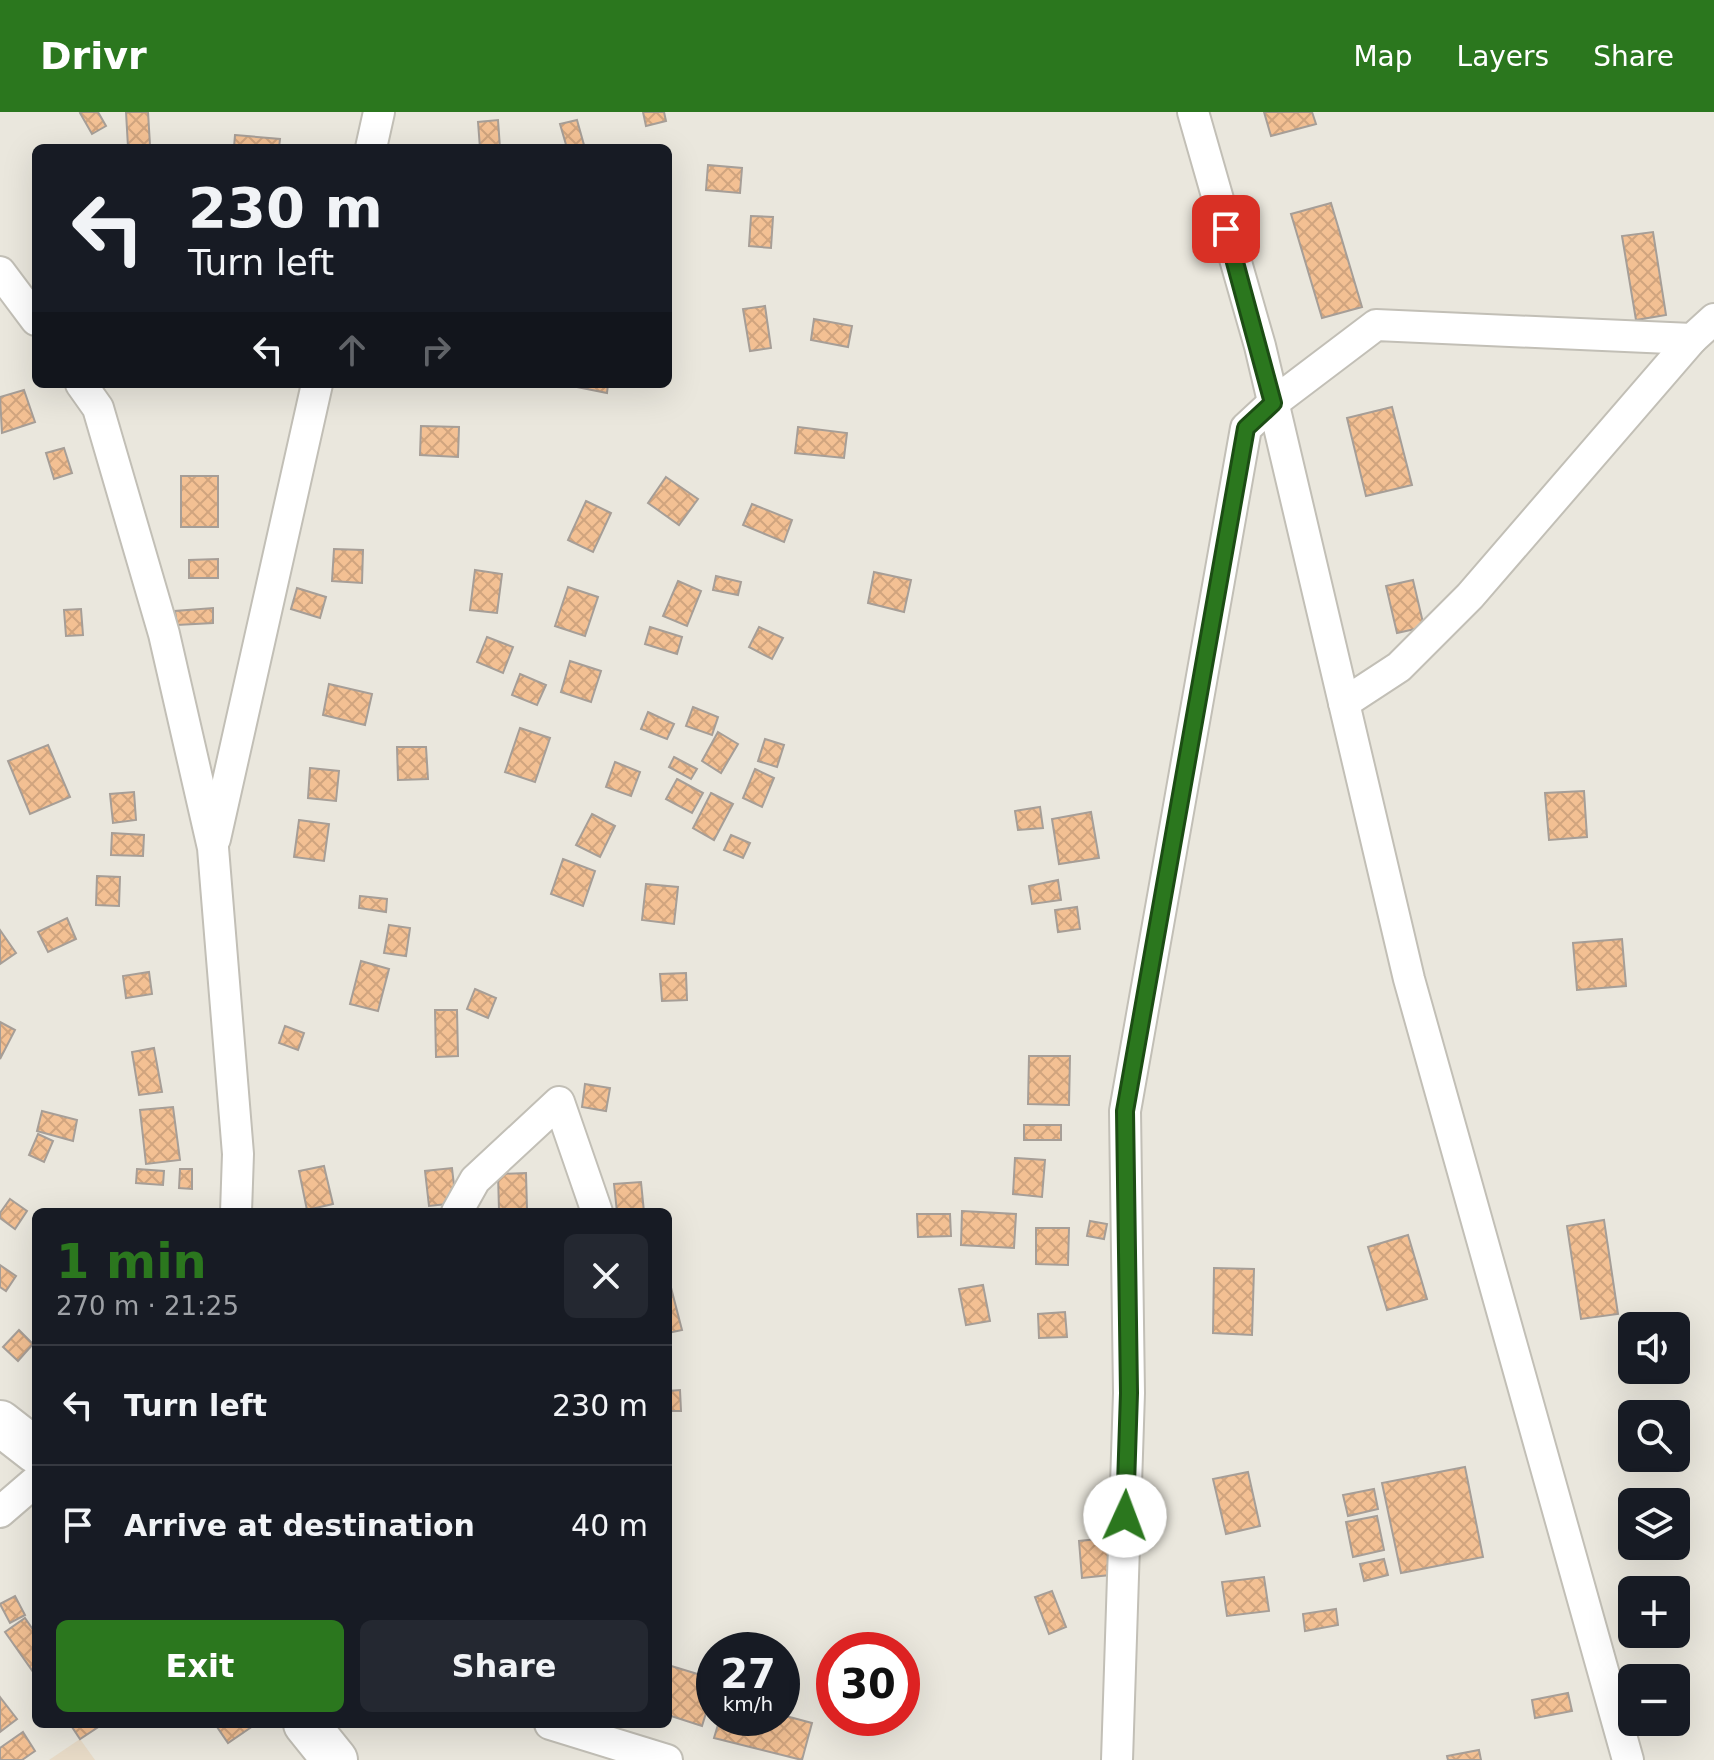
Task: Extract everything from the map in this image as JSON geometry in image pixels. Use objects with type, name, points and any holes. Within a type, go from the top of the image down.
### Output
[{"type":"main road","points":[[0,1423],[32,1448]]},
{"type":"main road","points":[[309,1728],[335,1760]]},
{"type":"street","points":[[372,144],[379,112]]},
{"type":"street","points":[[1193,112],[1260,346],[1409,979],[1628,1760]]},
{"type":"street","points":[[0,272],[32,315]]},
{"type":"street","points":[[1117,1760],[1129,1393],[1125,1111],[1246,428],[1273,403],[1376,325],[1703,329]]},
{"type":"street","points":[[1344,703],[1399,667],[1470,596],[1703,329]]},
{"type":"street","points":[[84,388],[98,408],[164,634],[213,848],[238,1154],[236,1208]]},
{"type":"street","points":[[213,848],[316,388]]},
{"type":"street","points":[[459,1208],[475,1180],[559,1102],[596,1208]]},
{"type":"street","points":[[0,1512],[32,1484]]},
{"type":"street","points":[[563,1728],[667,1760]]},
{"type":"shaded area","points":[[80,1739],[95,1760],[49,1760]]},
{"type":"building","points":[[82,112],[98,112],[106,126],[92,134]]},
{"type":"building","points":[[126,112],[148,112],[150,144],[128,144]]},
{"type":"building","points":[[643,112],[664,112],[666,121],[646,126]]},
{"type":"building","points":[[1264,112],[1312,112],[1316,124],[1271,136]]},
{"type":"building","points":[[498,120],[500,144],[480,144],[478,122]]},
{"type":"building","points":[[577,120],[584,144],[566,144],[560,124]]},
{"type":"building","points":[[235,135],[280,139],[279,144],[234,144]]},
{"type":"building","points":[[708,165],[742,168],[740,193],[706,190]]},
{"type":"building","points":[[1331,203],[1362,307],[1322,318],[1291,214]]},
{"type":"building","points":[[751,216],[773,217],[771,248],[749,246]]},
{"type":"building","points":[[1653,232],[1666,315],[1636,320],[1622,236]]},
{"type":"building","points":[[765,306],[771,348],[750,351],[743,309]]},
{"type":"building","points":[[814,319],[852,326],[848,347],[811,340]]},
{"type":"building","points":[[582,388],[608,388],[607,393]]},
{"type":"building","points":[[24,390],[35,422],[2,433],[0,397]]},
{"type":"building","points":[[1392,407],[1412,485],[1366,496],[1347,418]]},
{"type":"building","points":[[421,426],[459,427],[458,457],[420,455]]},
{"type":"building","points":[[798,427],[847,433],[844,458],[795,453]]},
{"type":"building","points":[[64,448],[72,473],[54,479],[46,453]]},
{"type":"building","points":[[181,476],[218,476],[218,527],[181,527]]},
{"type":"building","points":[[666,477],[698,499],[679,525],[648,503]]},
{"type":"building","points":[[586,501],[611,513],[593,552],[568,540]]},
{"type":"building","points":[[752,504],[792,520],[784,542],[743,525]]},
{"type":"building","points":[[334,549],[363,550],[362,583],[332,581]]},
{"type":"building","points":[[218,559],[218,578],[189,578],[189,560]]},
{"type":"building","points":[[475,570],[502,574],[497,613],[470,610]]},
{"type":"building","points":[[874,572],[911,580],[904,612],[868,603]]},
{"type":"building","points":[[716,576],[741,582],[738,595],[713,590]]},
{"type":"building","points":[[1413,580],[1424,627],[1397,633],[1386,586]]},
{"type":"building","points":[[678,581],[701,591],[687,626],[663,616]]},
{"type":"building","points":[[568,587],[598,597],[585,636],[555,626]]},
{"type":"building","points":[[297,588],[326,597],[320,618],[291,609]]},
{"type":"building","points":[[213,608],[213,623],[177,625],[175,611]]},
{"type":"building","points":[[81,609],[83,635],[66,636],[64,610]]},
{"type":"building","points":[[650,627],[682,637],[677,654],[645,644]]},
{"type":"building","points":[[759,627],[783,638],[772,659],[749,647]]},
{"type":"building","points":[[487,637],[513,647],[503,673],[477,662]]},
{"type":"building","points":[[570,661],[601,671],[591,702],[561,692]]},
{"type":"building","points":[[520,674],[546,685],[537,705],[512,695]]},
{"type":"building","points":[[329,684],[372,694],[365,725],[323,715]]},
{"type":"building","points":[[693,707],[718,717],[712,735],[686,726]]},
{"type":"building","points":[[648,712],[674,724],[667,739],[641,729]]},
{"type":"building","points":[[520,728],[550,738],[535,782],[505,772]]},
{"type":"building","points":[[718,732],[738,744],[721,773],[702,761]]},
{"type":"building","points":[[765,739],[784,745],[777,767],[758,761]]},
{"type":"building","points":[[48,745],[70,797],[30,814],[8,761]]},
{"type":"building","points":[[397,747],[426,747],[428,779],[398,780]]},
{"type":"building","points":[[674,757],[697,769],[691,779],[669,767]]},
{"type":"building","points":[[615,762],[640,772],[631,796],[606,787]]},
{"type":"building","points":[[310,768],[339,771],[336,801],[308,798]]},
{"type":"building","points":[[755,769],[774,778],[762,807],[743,798]]},
{"type":"building","points":[[677,779],[703,793],[692,813],[666,799]]},
{"type":"building","points":[[1584,791],[1587,837],[1549,840],[1545,793]]},
{"type":"building","points":[[134,792],[136,820],[113,823],[110,794]]},
{"type":"building","points":[[711,793],[733,804],[714,840],[693,828]]},
{"type":"building","points":[[1040,807],[1043,828],[1018,830],[1015,811]]},
{"type":"building","points":[[1091,812],[1099,858],[1059,864],[1052,819]]},
{"type":"building","points":[[592,814],[615,826],[600,857],[576,845]]},
{"type":"building","points":[[299,820],[329,824],[324,861],[294,857]]},
{"type":"building","points":[[112,833],[144,835],[143,856],[111,855]]},
{"type":"building","points":[[731,835],[750,843],[743,858],[724,850]]},
{"type":"building","points":[[563,859],[595,871],[583,906],[551,894]]},
{"type":"building","points":[[97,876],[120,877],[119,906],[96,905]]},
{"type":"building","points":[[1058,880],[1061,900],[1032,904],[1029,886]]},
{"type":"building","points":[[646,884],[678,887],[674,924],[642,920]]},
{"type":"building","points":[[360,896],[387,899],[386,912],[359,908]]},
{"type":"building","points":[[1077,907],[1080,929],[1058,932],[1055,910]]},
{"type":"building","points":[[67,918],[76,939],[48,952],[38,932]]},
{"type":"building","points":[[389,925],[410,928],[406,956],[384,953]]},
{"type":"building","points":[[0,930],[16,953],[0,964]]},
{"type":"building","points":[[1622,939],[1626,986],[1577,990],[1573,943]]},
{"type":"building","points":[[361,961],[389,969],[378,1011],[350,1004]]},
{"type":"building","points":[[149,972],[152,994],[126,998],[123,976]]},
{"type":"building","points":[[686,973],[687,1000],[662,1001],[660,974]]},
{"type":"building","points":[[475,989],[496,998],[488,1018],[467,1009]]},
{"type":"building","points":[[435,1010],[457,1010],[458,1056],[436,1057]]},
{"type":"building","points":[[0,1022],[15,1030],[0,1059]]},
{"type":"building","points":[[285,1026],[304,1033],[298,1050],[279,1043]]},
{"type":"building","points":[[154,1048],[162,1092],[139,1095],[132,1052]]},
{"type":"building","points":[[1029,1056],[1070,1056],[1069,1105],[1028,1104]]},
{"type":"building","points":[[585,1084],[610,1088],[606,1111],[582,1107]]},
{"type":"building","points":[[173,1107],[180,1160],[146,1164],[140,1110]]},
{"type":"building","points":[[42,1111],[77,1120],[73,1141],[37,1131]]},
{"type":"building","points":[[1024,1125],[1061,1125],[1061,1140],[1024,1140]]},
{"type":"building","points":[[38,1134],[53,1141],[44,1162],[29,1155]]},
{"type":"building","points":[[1015,1158],[1045,1160],[1042,1197],[1013,1194]]},
{"type":"building","points":[[324,1166],[333,1204],[307,1208],[299,1171]]},
{"type":"building","points":[[452,1168],[456,1203],[429,1206],[425,1171]]},
{"type":"building","points":[[137,1169],[164,1171],[163,1185],[136,1183]]},
{"type":"building","points":[[180,1169],[192,1169],[192,1189],[179,1188]]},
{"type":"building","points":[[526,1173],[527,1208],[499,1208],[498,1174]]},
{"type":"building","points":[[641,1182],[644,1208],[617,1208],[614,1184]]},
{"type":"building","points":[[10,1199],[27,1211],[15,1229],[0,1218]]},
{"type":"building","points":[[962,1211],[1016,1214],[1014,1248],[961,1245]]},
{"type":"building","points":[[917,1214],[950,1214],[951,1236],[918,1237]]},
{"type":"building","points":[[1604,1220],[1618,1314],[1581,1319],[1567,1226]]},
{"type":"building","points":[[1090,1221],[1107,1224],[1104,1239],[1087,1236]]},
{"type":"building","points":[[1036,1228],[1069,1228],[1068,1265],[1036,1264]]},
{"type":"building","points":[[1408,1235],[1427,1299],[1387,1310],[1368,1247]]},
{"type":"building","points":[[0,1265],[16,1276],[6,1291],[0,1287]]},
{"type":"building","points":[[1214,1268],[1254,1269],[1252,1335],[1213,1333]]},
{"type":"building","points":[[983,1285],[990,1321],[966,1325],[959,1289]]},
{"type":"building","points":[[672,1291],[682,1330],[672,1332]]},
{"type":"building","points":[[1065,1312],[1067,1337],[1039,1338],[1038,1314]]},
{"type":"building","points":[[19,1330],[32,1343],[18,1361],[3,1347]]},
{"type":"building","points":[[680,1390],[681,1411],[672,1411],[672,1391]]},
{"type":"building","points":[[1465,1467],[1483,1557],[1401,1573],[1382,1483]]},
{"type":"building","points":[[1248,1472],[1260,1526],[1226,1534],[1213,1479]]},
{"type":"building","points":[[1374,1489],[1378,1509],[1348,1516],[1343,1495]]},
{"type":"building","points":[[1377,1516],[1384,1550],[1353,1557],[1346,1522]]},
{"type":"building","points":[[1107,1538],[1110,1575],[1082,1578],[1079,1541]]},
{"type":"building","points":[[1384,1559],[1388,1575],[1364,1581],[1360,1564]]},
{"type":"building","points":[[1264,1577],[1269,1611],[1227,1616],[1222,1582]]},
{"type":"building","points":[[1052,1591],[1066,1627],[1049,1634],[1035,1597]]},
{"type":"building","points":[[15,1596],[25,1615],[10,1623],[0,1604]]},
{"type":"building","points":[[1336,1609],[1338,1625],[1305,1631],[1303,1614]]},
{"type":"building","points":[[25,1618],[32,1628],[32,1670],[5,1632]]},
{"type":"building","points":[[672,1666],[696,1674],[696,1724],[672,1716]]},
{"type":"building","points":[[1568,1693],[1572,1711],[1535,1718],[1532,1700]]},
{"type":"building","points":[[0,1697],[17,1719],[0,1732]]},
{"type":"building","points":[[800,1720],[812,1723],[802,1760],[714,1738],[800,1736]]},
{"type":"building","points":[[73,1728],[97,1728],[80,1739]]},
{"type":"building","points":[[218,1728],[250,1728],[228,1743]]},
{"type":"building","points":[[23,1732],[35,1751],[22,1760],[0,1760],[0,1748]]},
{"type":"building","points":[[1479,1750],[1481,1760],[1448,1760],[1447,1756]]},
{"type":"route","points":[[1125,1516],[1129,1393],[1125,1111],[1246,428],[1273,403],[1226,229]]}]
